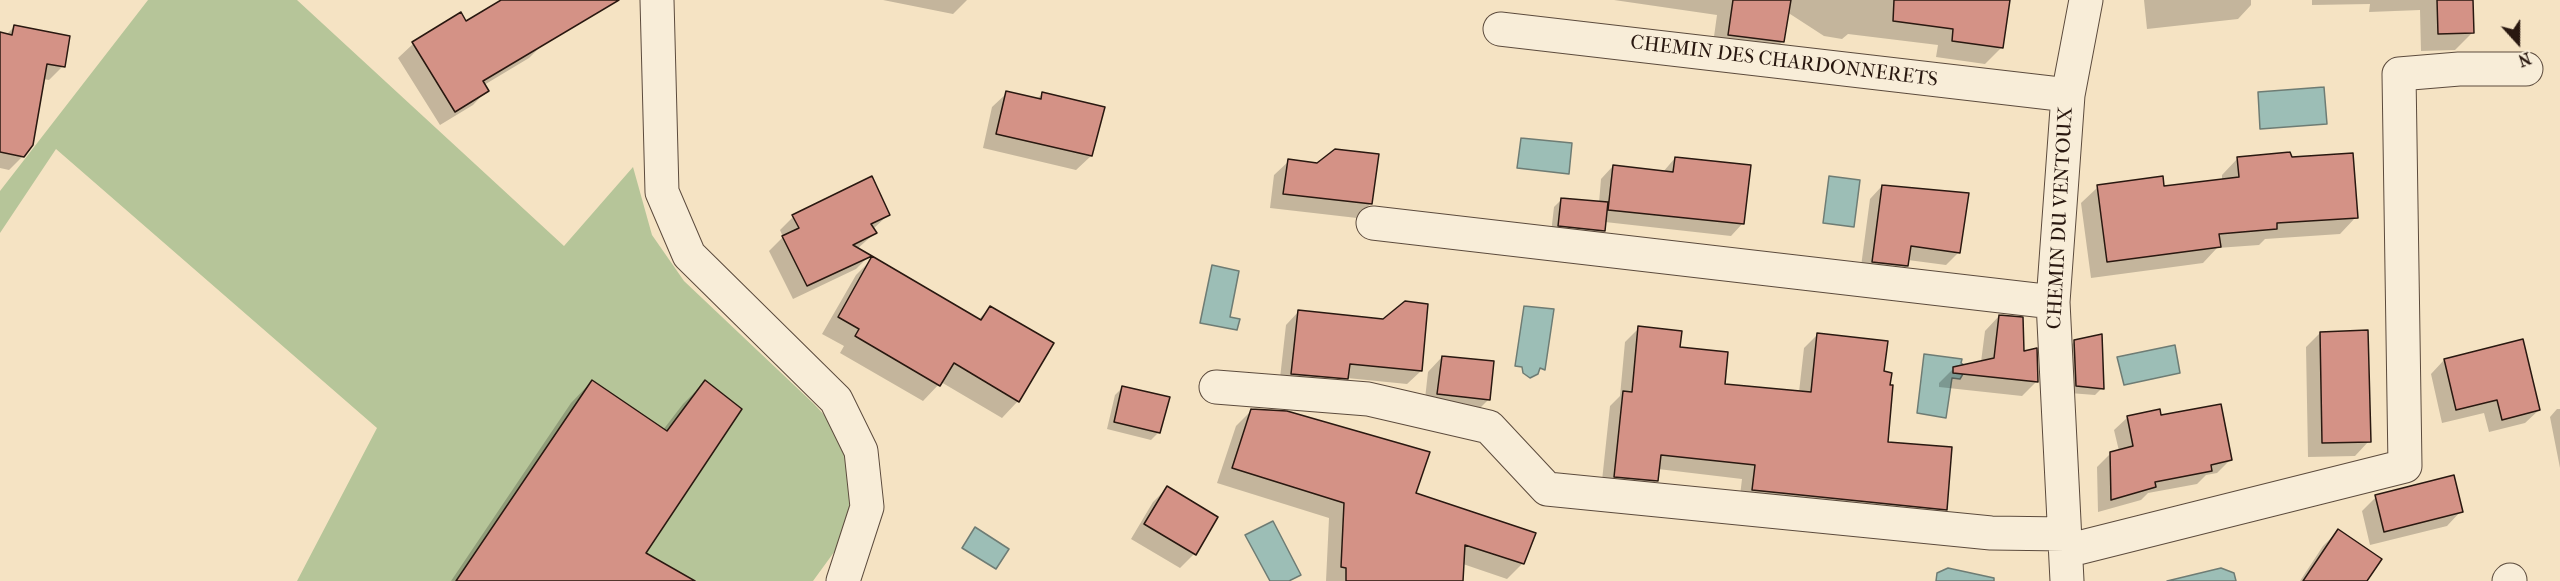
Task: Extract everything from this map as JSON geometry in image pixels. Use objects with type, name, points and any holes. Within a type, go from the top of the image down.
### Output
[{"type":"street","points":[[657,0],[662,192],[689,255],[836,400],[861,450],[867,507],[843,581]]},
{"type":"street","name":"CHEMIN DU VENTOUX","points":[[2066,555],[2053,302],[2068,94],[2086,0]]},
{"type":"street","name":"CHEMIN DES CHARDONNERETS","points":[[1500,29],[2068,94]]},
{"type":"street","points":[[1216,387],[1368,399],[1489,427],[1547,489],[1991,533],[2066,555],[2405,466],[2399,74],[2458,69],[2526,69]]},
{"type":"street","points":[[1373,223],[2053,302]]},
{"type":"green space","points":[[148,0],[297,0],[564,246],[633,167],[652,235],[684,281],[814,404],[842,434],[864,511],[813,581],[297,581],[377,428],[56,149],[0,233],[0,191]]},
{"type":"water","points":[[2324,87],[2327,124],[2260,129],[2258,92]]},
{"type":"water","points":[[1521,138],[1572,143],[1569,174],[1517,168]]},
{"type":"water","points":[[1829,176],[1860,180],[1854,227],[1823,223]]},
{"type":"water","points":[[1212,265],[1239,271],[1230,317],[1240,319],[1237,330],[1200,323]]},
{"type":"water","points":[[1524,306],[1554,309],[1545,370],[1540,368],[1538,374],[1530,378],[1523,373],[1522,367],[1515,366]]},
{"type":"water","points":[[2175,345],[2180,373],[2124,385],[2117,357]]},
{"type":"water","points":[[1924,354],[1962,359],[1961,363],[1967,367],[1960,379],[1952,378],[1946,418],[1917,413]]},
{"type":"water","points":[[1273,521],[1301,575],[1289,581],[1270,581],[1245,535]]},
{"type":"water","points":[[975,527],[1009,549],[996,569],[962,548]]},
{"type":"water","points":[[1948,568],[1994,578],[1994,581],[1936,581],[1937,573]]},
{"type":"water","points":[[2221,568],[2234,573],[2236,581],[2167,581]]},
{"type":"building","points":[[501,0],[619,0],[483,81],[489,91],[455,112],[412,42],[461,12],[466,21]]},
{"type":"building","points":[[1733,0],[1791,0],[1784,42],[1728,35]]},
{"type":"building","points":[[1894,0],[2010,0],[2003,48],[1952,41],[1953,29],[1893,21]]},
{"type":"building","points":[[2437,0],[2473,0],[2474,33],[2438,34]]},
{"type":"building","points":[[14,25],[70,36],[65,67],[47,64],[33,145],[24,157],[0,152],[0,32],[12,35]]},
{"type":"building","points":[[1006,91],[1041,99],[1042,92],[1105,107],[1092,156],[996,134]]},
{"type":"building","points":[[1335,149],[1379,154],[1372,204],[1283,194],[1288,159],[1317,163]]},
{"type":"building","points":[[2290,152],[2292,157],[2353,153],[2358,218],[2277,223],[2277,229],[2219,234],[2221,247],[2107,262],[2097,185],[2163,176],[2164,186],[2239,177],[2237,157]]},
{"type":"building","points":[[1675,157],[1751,165],[1744,224],[1608,210],[1613,165],[1673,172]]},
{"type":"building","points":[[872,176],[890,215],[871,224],[877,233],[853,245],[872,256],[807,286],[782,236],[799,228],[792,215]]},
{"type":"building","points":[[1882,185],[1969,193],[1960,253],[1911,246],[1908,266],[1872,262]]},
{"type":"building","points":[[1561,198],[1608,202],[1605,231],[1558,226]]},
{"type":"building","points":[[872,256],[981,320],[990,306],[1054,343],[1019,402],[954,363],[940,386],[855,336],[859,329],[838,317]]},
{"type":"building","points":[[1405,301],[1428,304],[1422,371],[1350,364],[1348,379],[1291,374],[1298,310],[1383,319]]},
{"type":"building","points":[[1999,315],[2023,317],[2024,351],[2037,348],[2038,382],[1953,373],[1953,367],[1994,358]]},
{"type":"building","points":[[1638,326],[1682,331],[1680,347],[1728,352],[1725,384],[1811,392],[1817,333],[1888,341],[1884,371],[1892,373],[1890,385],[1893,385],[1888,442],[1952,447],[1947,510],[1752,490],[1755,465],[1661,455],[1658,481],[1614,477],[1623,391],[1632,392]]},
{"type":"building","points":[[2368,330],[2371,442],[2322,443],[2320,332]]},
{"type":"building","points":[[2102,334],[2104,389],[2076,386],[2074,340]]},
{"type":"building","points":[[2523,339],[2540,410],[2502,420],[2497,400],[2456,410],[2444,359]]},
{"type":"building","points":[[1442,356],[1494,361],[1490,400],[1437,394]]},
{"type":"building","points":[[592,380],[667,431],[705,380],[742,409],[646,553],[695,581],[456,581]]},
{"type":"building","points":[[1122,386],[1170,397],[1160,433],[1114,422]]},
{"type":"building","points":[[2221,404],[2232,460],[2211,465],[2212,471],[2155,482],[2156,487],[2111,500],[2110,452],[2133,446],[2127,416],[2160,409],[2161,415]]},
{"type":"building","points":[[1251,409],[1287,411],[1430,452],[1416,493],[1536,533],[1524,564],[1465,545],[1463,581],[1346,581],[1346,568],[1341,567],[1344,503],[1232,468]]},
{"type":"building","points":[[2454,475],[2463,512],[2384,532],[2375,495]]},
{"type":"building","points":[[1167,486],[1218,517],[1196,555],[1144,524]]},
{"type":"building","points":[[2338,529],[2382,559],[2367,581],[2303,581]]}]
